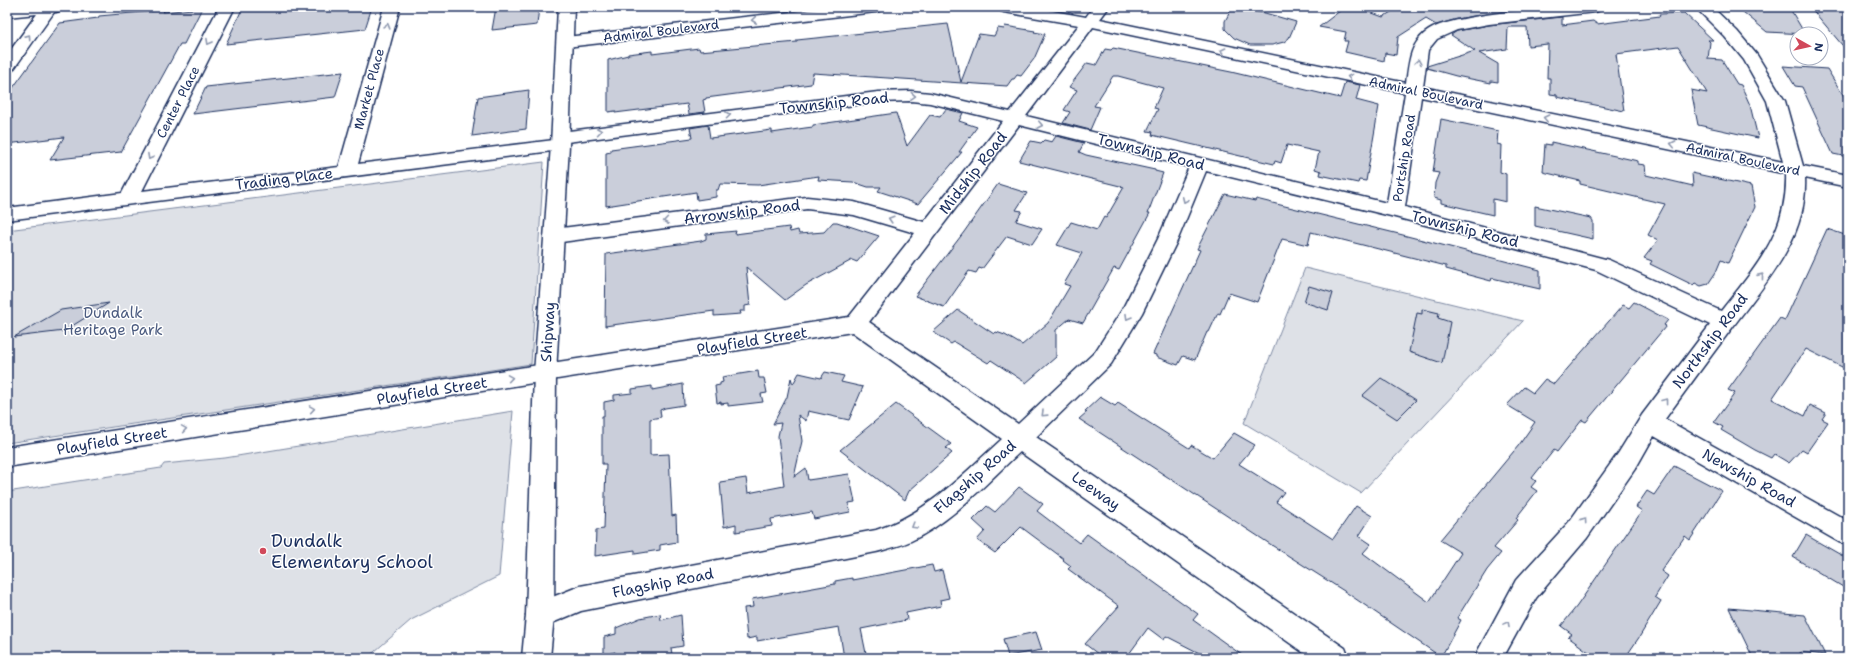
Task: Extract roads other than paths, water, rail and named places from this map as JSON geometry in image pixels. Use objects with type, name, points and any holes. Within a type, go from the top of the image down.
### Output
[{"type":"street","points":[[7,12],[52,7]]},
{"type":"street","points":[[7,66],[52,7]]},
{"type":"street","name":"Center Place","points":[[129,198],[227,7]]},
{"type":"street","name":"Market Place","points":[[347,171],[392,7]]},
{"type":"street","name":"Shipway","points":[[536,658],[540,615],[545,373],[566,42],[566,7]]},
{"type":"street","name":"Admiral Boulevard","points":[[566,42],[870,7]]},
{"type":"street","name":"Admiral Boulevard","points":[[1004,7],[1090,22],[1848,181]]},
{"type":"street","name":"Midship Road","points":[[856,324],[1101,7]]},
{"type":"street","name":"Portship Road","points":[[1395,211],[1420,49],[1431,36],[1453,26],[1489,19],[1570,8],[1595,7]]},
{"type":"street","name":"Northship Road","points":[[1488,658],[1526,589],[1578,530],[1628,459],[1650,422],[1724,322],[1768,266],[1777,250],[1792,213],[1796,190],[1795,170],[1776,101],[1751,58],[1731,34],[1703,7]]},
{"type":"street","name":"Township Road","points":[[560,141],[878,97],[911,96],[930,98],[1395,211],[1602,265],[1724,322]]},
{"type":"street","name":"Trading Place","points":[[7,214],[347,171],[560,141]]},
{"type":"street","name":"Flagship Road","points":[[540,615],[580,599],[876,542],[902,533],[941,509],[1020,438],[1104,358],[1131,313],[1168,240],[1200,164]]},
{"type":"street","name":"Arrowship Road","points":[[554,236],[807,203],[827,203],[855,208],[928,230]]},
{"type":"street","name":"Leeway","points":[[856,324],[1335,658]]},
{"type":"street","name":"Playfield Street","points":[[7,457],[856,324]]},
{"type":"street","name":"Newship Road","points":[[1650,422],[1848,534]]},
{"type":"place","name":"Dundalk Elementary School","points":[[263,551]]},
{"type":"park label","name":"Dundalk Heritage Park","points":[[113,322]]}]
